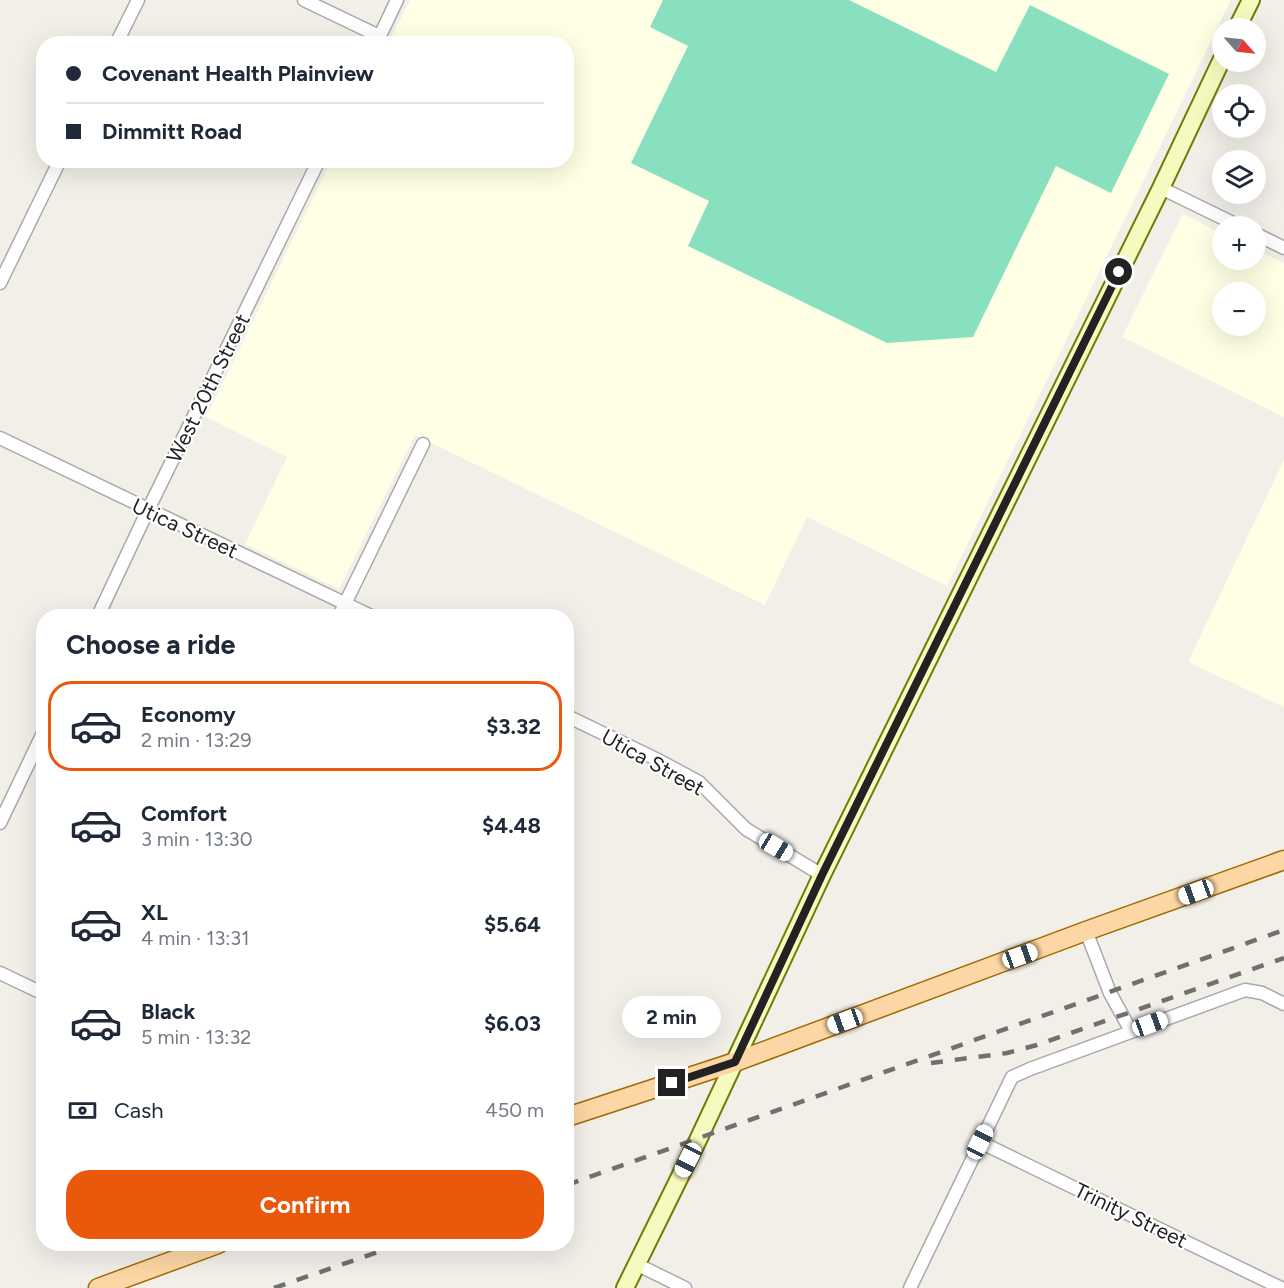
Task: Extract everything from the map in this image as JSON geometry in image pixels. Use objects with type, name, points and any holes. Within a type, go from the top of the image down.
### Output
[{"type":"main road","points":[[1242,18],[1251,0]]},
{"type":"main road","points":[[625,1288],[735,1062],[822,875],[1161,188],[1216,72]]},
{"type":"main road","points":[[574,1115],[735,1062],[1284,860]]},
{"type":"main road","points":[[98,1288],[199,1251]]},
{"type":"street","points":[[120,36],[138,0]]},
{"type":"street","points":[[304,0],[371,36]]},
{"type":"street","points":[[380,36],[397,0]]},
{"type":"street","points":[[0,283],[56,168]]},
{"type":"street","name":"West 20th Street","points":[[101,609],[315,168]]},
{"type":"street","points":[[1161,188],[1218,216]]},
{"type":"street","points":[[1266,239],[1284,248]]},
{"type":"street","name":"Utica Street","points":[[0,438],[357,609]]},
{"type":"street","points":[[342,609],[423,444]]},
{"type":"street","name":"Utica Street","points":[[574,719],[699,782],[746,829],[822,875]]},
{"type":"street","points":[[0,823],[36,748]]},
{"type":"street","points":[[1086,931],[1110,993],[1131,1031]]},
{"type":"street","points":[[0,973],[36,990]]},
{"type":"street","points":[[910,1288],[1012,1077],[1245,990],[1262,993],[1284,1004]]},
{"type":"street","name":"Trinity Street","points":[[980,1142],[1281,1288]]},
{"type":"street","points":[[636,1264],[685,1288]]},
{"type":"shaded area","points":[[410,0],[1231,0],[1222,18],[1212,18],[1212,39],[947,586],[807,517],[765,605],[415,435],[339,589],[245,544],[287,457],[206,417],[328,168],[574,168],[574,36],[392,36]]},
{"type":"shaded area","points":[[1183,214],[1212,229],[1212,270],[1266,270],[1266,255],[1284,263],[1284,417],[1122,337]]},
{"type":"shaded area","points":[[1284,460],[1284,707],[1188,662]]},
{"type":"green space","points":[[663,0],[849,0],[996,72],[1030,5],[1169,74],[1111,193],[1056,166],[973,337],[887,343],[688,246],[709,201],[631,163],[688,46],[650,27]]},
{"type":"railway","points":[[574,1183],[1284,930]]},
{"type":"railway","points":[[931,1063],[1007,1053],[1037,1045],[1284,958]]},
{"type":"railway","points":[[274,1288],[381,1251]]},
{"type":"route","points":[[672,1083],[735,1062],[822,875],[1119,272]]}]
